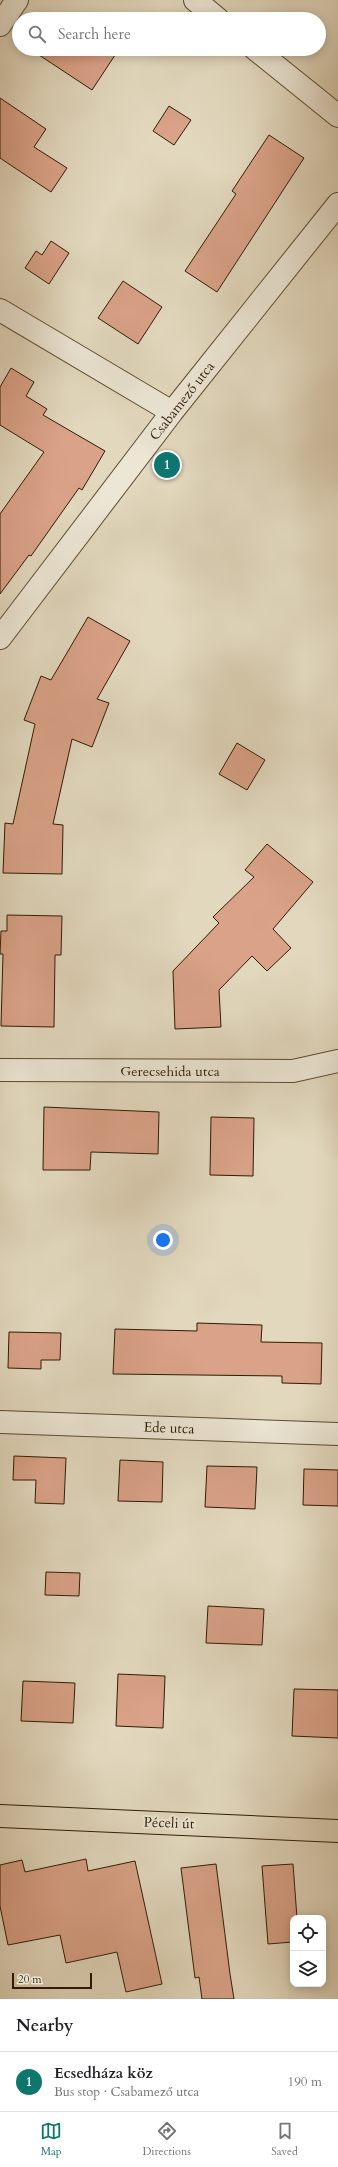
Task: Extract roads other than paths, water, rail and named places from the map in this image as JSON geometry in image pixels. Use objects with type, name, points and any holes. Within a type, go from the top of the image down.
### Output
[{"type":"main road","name":"Péceli út","points":[[0,1816],[338,1831]]},
{"type":"street","points":[[0,25],[17,0]]},
{"type":"street","points":[[195,0],[210,12]]},
{"type":"street","points":[[264,56],[338,116]]},
{"type":"street","name":"Csabamező utca","points":[[0,638],[172,412],[338,204]]},
{"type":"street","points":[[0,310],[172,412]]},
{"type":"street","name":"Gerecsehida utca","points":[[0,1070],[293,1071],[338,1061]]},
{"type":"street","name":"Ede utca","points":[[0,1422],[338,1434]]},
{"type":"place","name":"Ecsedháza köz","points":[[167,465]]}]
